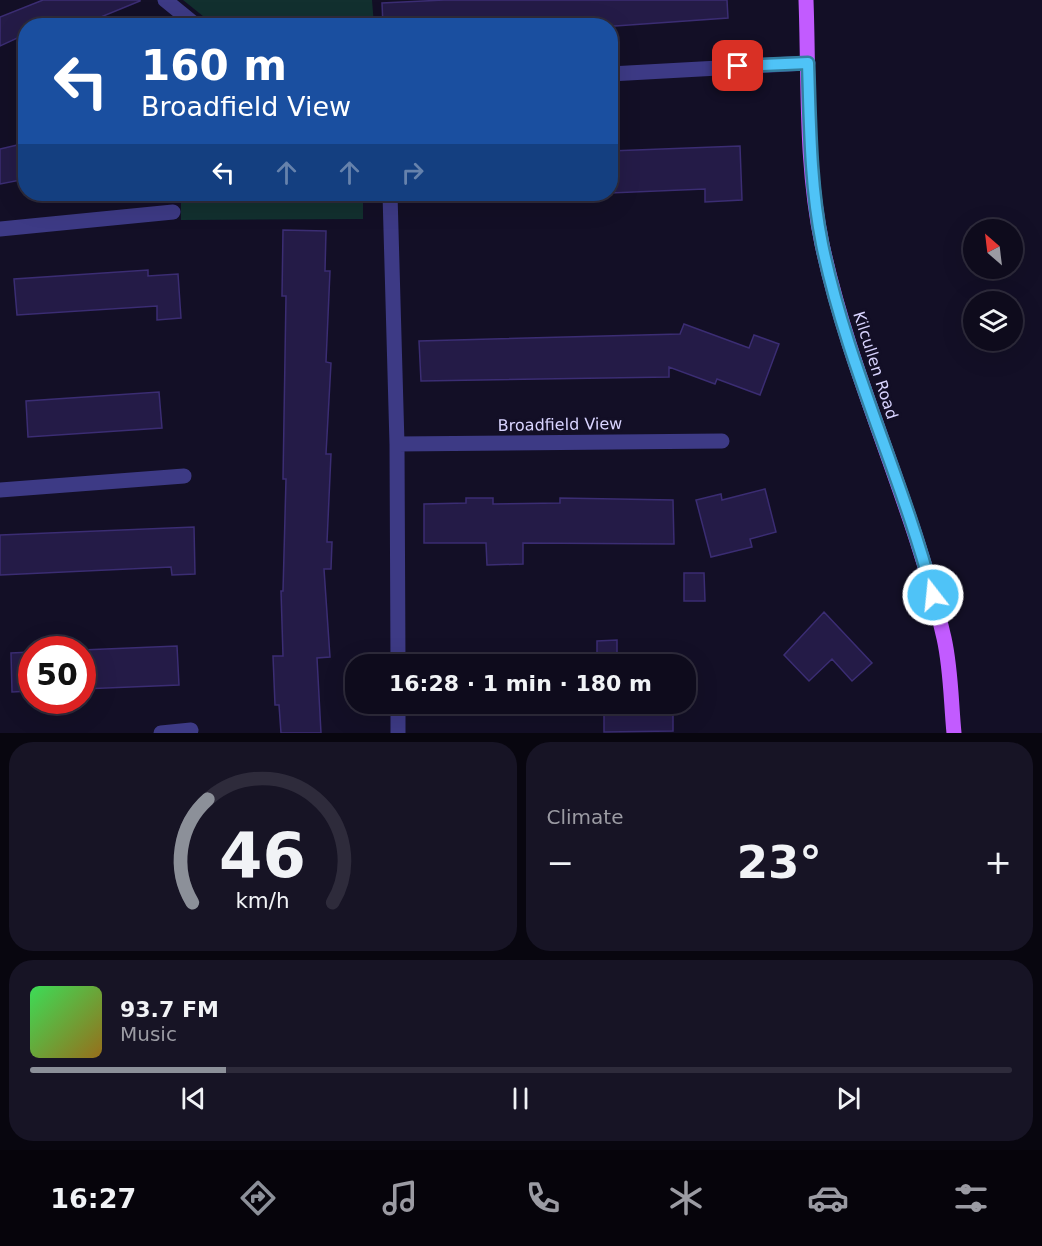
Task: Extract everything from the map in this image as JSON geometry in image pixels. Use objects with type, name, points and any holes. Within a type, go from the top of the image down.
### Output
[{"type":"main road","name":"Kilcullen Road","points":[[806,0],[812,176],[822,243],[841,319],[927,572],[945,641],[954,733]]},
{"type":"street","points":[[165,0],[187,18]]},
{"type":"street","points":[[618,74],[808,63]]},
{"type":"street","points":[[390,201],[398,444],[398,654]]},
{"type":"street","points":[[0,229],[173,212]]},
{"type":"street","name":"Broadfield View","points":[[398,444],[722,441]]},
{"type":"street","points":[[0,490],[184,476]]},
{"type":"street","points":[[398,714],[398,733]]},
{"type":"street","points":[[161,733],[191,730]]},
{"type":"green space","points":[[183,0],[372,0],[373,18],[205,18]]},
{"type":"green space","points":[[181,201],[363,201],[363,219],[181,220]]},
{"type":"building","points":[[43,0],[140,0],[99,18],[18,18],[18,38],[0,46],[0,17]]},
{"type":"building","points":[[444,0],[727,0],[728,18],[618,26],[618,18],[383,18],[382,3]]},
{"type":"building","points":[[18,145],[18,181],[0,184],[0,149]]},
{"type":"building","points":[[740,146],[742,200],[705,202],[705,189],[618,193],[618,151]]},
{"type":"building","points":[[283,230],[326,231],[325,271],[330,271],[326,362],[331,363],[326,454],[331,454],[327,542],[332,542],[331,569],[324,569],[330,657],[317,658],[321,733],[281,733],[279,705],[275,705],[273,656],[283,656],[281,591],[283,591],[286,479],[283,479],[286,296],[282,296]]},
{"type":"building","points":[[148,270],[148,276],[178,274],[181,318],[157,320],[157,306],[17,315],[14,279]]},
{"type":"building","points":[[684,324],[749,348],[754,335],[779,344],[760,395],[717,379],[715,384],[669,367],[669,377],[421,381],[419,341],[680,334]]},
{"type":"building","points":[[159,392],[162,428],[28,437],[26,401]]},
{"type":"building","points":[[765,489],[776,532],[750,539],[752,547],[711,557],[696,500],[721,494],[722,500]]},
{"type":"building","points":[[466,498],[493,498],[493,504],[560,503],[560,498],[673,500],[674,544],[523,543],[523,564],[487,565],[486,543],[424,543],[424,504],[466,503]]},
{"type":"building","points":[[194,527],[195,574],[172,575],[171,567],[0,575],[0,535]]},
{"type":"building","points":[[684,573],[704,573],[705,601],[684,601]]},
{"type":"building","points":[[824,612],[872,663],[852,681],[832,659],[809,681],[784,655]]},
{"type":"building","points":[[617,640],[617,654],[597,654],[597,641]]},
{"type":"building","points":[[177,646],[179,685],[96,688],[96,649]]},
{"type":"building","points":[[11,653],[18,653],[18,692],[12,692]]},
{"type":"building","points":[[604,714],[673,714],[673,731],[604,732]]},
{"type":"route","points":[[738,66],[808,63],[812,176],[822,243],[841,319],[933,595]]}]
